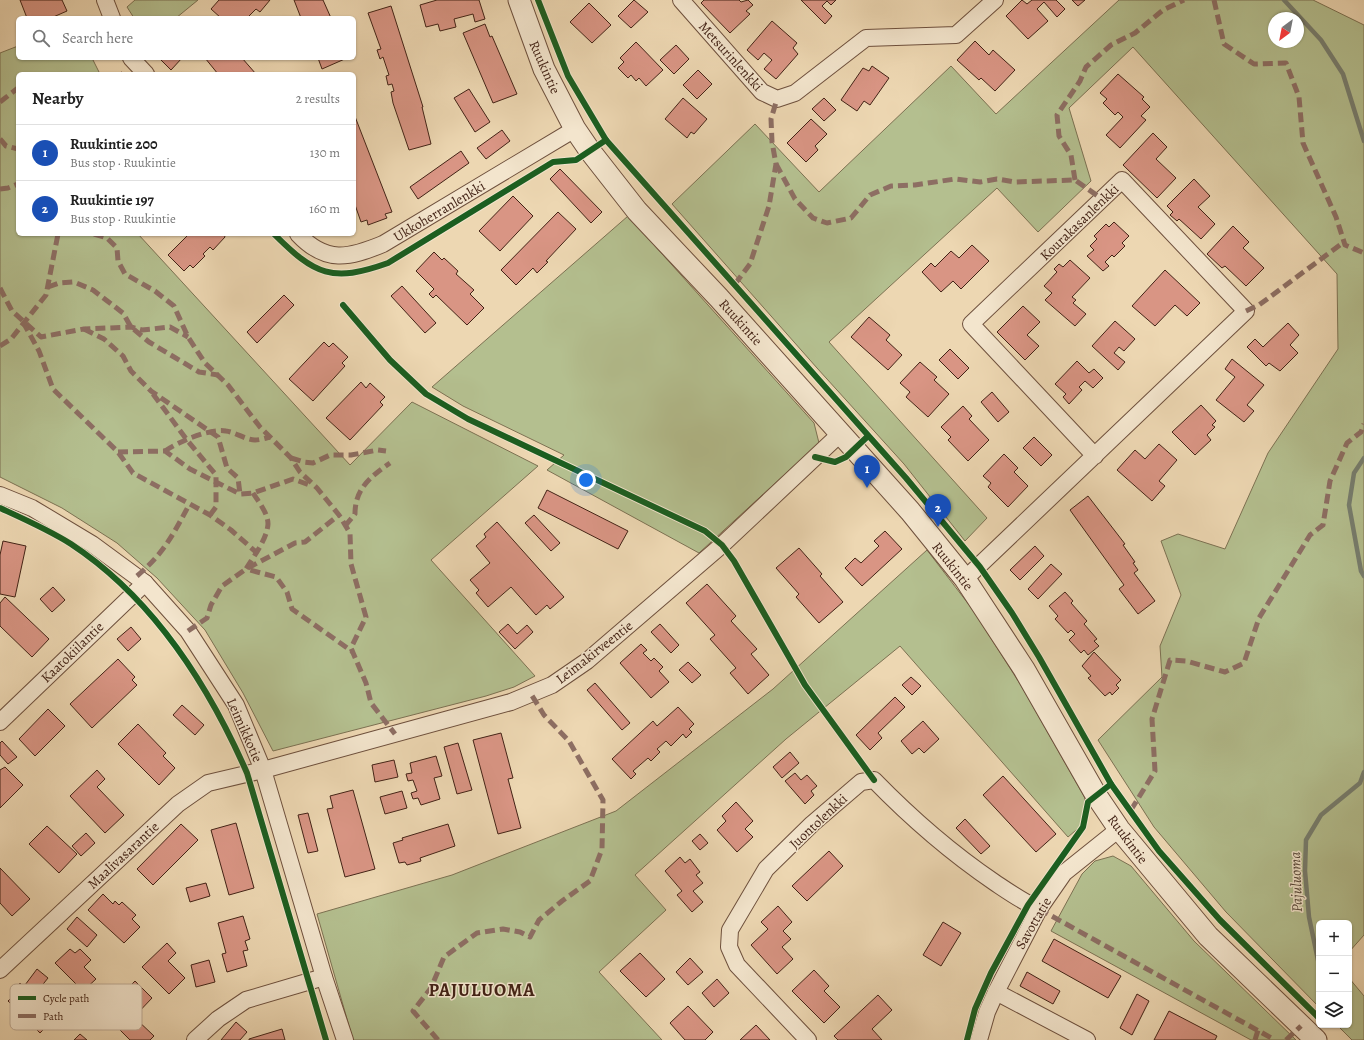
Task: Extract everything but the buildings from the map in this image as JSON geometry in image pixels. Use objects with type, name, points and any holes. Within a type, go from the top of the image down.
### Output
[{"type":"street","points":[[105,0],[111,16]]},
{"type":"street","name":"Ruukintie","points":[[519,0],[544,69],[575,129],[590,151],[637,211],[841,433],[910,511],[965,579],[1024,669],[1096,795],[1119,829],[1208,936],[1316,1040]]},
{"type":"street","name":"Metsurinlenkki","points":[[681,0],[762,92],[777,99],[795,93],[866,38],[956,35],[995,0]]},
{"type":"street","points":[[133,60],[144,72]]},
{"type":"street","name":"Ukkoherranlenkki","points":[[300,236],[315,248],[334,255],[347,257],[360,254],[383,244],[575,129]]},
{"type":"street","name":"Kourakasanlenkki","points":[[965,579],[1095,456],[1246,311],[1122,180],[971,324],[1095,456]]},
{"type":"street","name":"Leimakirveentie","points":[[263,770],[511,702],[552,685],[587,661],[722,546],[841,433]]},
{"type":"street","name":"Leimikkotie","points":[[0,495],[32,508],[92,544],[145,582],[188,631],[236,705],[263,770],[324,977],[345,1040]]},
{"type":"street","name":"Kaatokiilantie","points":[[0,722],[145,582]]},
{"type":"street","name":"Maalivasarantie","points":[[0,970],[178,804],[208,783],[263,770]]},
{"type":"street","name":"Juontolenkki","points":[[808,1040],[737,966],[729,947],[730,930],[766,869],[812,824],[861,782],[874,780],[902,809],[937,840],[1028,905],[1039,910]]},
{"type":"street","name":"Savottatie","points":[[979,1040],[987,1012],[996,992],[1039,910],[1064,874],[1119,829]]},
{"type":"street","points":[[195,1040],[218,1019],[246,1000],[324,977]]},
{"type":"street","points":[[996,992],[1087,1040]]},
{"type":"green space","points":[[135,0],[198,0],[178,16],[133,16],[127,7]]},
{"type":"green space","points":[[1119,0],[1313,0],[1364,25],[1364,935],[1352,949],[1352,920],[1316,920],[1316,1004],[1226,912],[1154,827],[1098,740],[1162,677],[1160,646],[1181,595],[1161,541],[1178,534],[1225,549],[1268,453],[1338,349],[1337,274],[1133,47],[1069,108],[1091,181],[1038,232],[997,188],[829,342],[987,518],[965,541],[904,464],[672,204],[755,124],[819,192],[951,66],[996,114]]},
{"type":"green space","points":[[16,47],[16,60],[93,60],[99,72],[16,72],[16,236],[140,236],[350,465],[412,402],[538,466],[431,560],[535,676],[514,687],[486,696],[273,751],[243,693],[205,630],[157,578],[117,543],[62,508],[0,477],[0,53]]},
{"type":"green space","points":[[628,216],[814,423],[819,443],[699,553],[547,470],[564,455],[463,406],[432,387]]},
{"type":"green space","points":[[927,550],[973,610],[1022,687],[1085,798],[1082,825],[1068,837],[900,646],[786,739],[635,875],[666,910],[599,972],[662,1040],[353,1040],[317,914],[452,875],[616,811],[773,689]]},
{"type":"green space","points":[[1113,856],[1131,866],[1194,941],[1296,1040],[1251,1040],[1051,931],[1082,874],[1095,861]]},
{"type":"green space","points":[[1352,982],[1364,996],[1364,1040],[1352,1040],[1340,1028],[1352,1028]]},
{"type":"waterway","name":"Pajuluoma","points":[[1284,0],[1321,40],[1343,74],[1364,141]]},
{"type":"waterway","name":"Pajuluoma","points":[[1364,458],[1354,473],[1349,505],[1361,571],[1364,576]]},
{"type":"waterway","name":"Pajuluoma","points":[[1317,956],[1309,917],[1305,871],[1306,840],[1321,815],[1360,783],[1364,772]]},
{"type":"marked path","points":[[1075,180],[1071,155],[1059,136],[1057,115],[1080,81],[1086,67],[1111,45],[1135,33],[1163,10],[1184,0]]},
{"type":"marked path","points":[[1214,0],[1224,44],[1254,64],[1286,63],[1299,97],[1303,143],[1336,217],[1345,245],[1364,253]]},
{"type":"marked path","points":[[0,102],[16,90]]},
{"type":"marked path","points":[[735,284],[750,264],[769,206],[776,164],[772,142],[771,119],[777,99]]},
{"type":"marked path","points":[[0,139],[6,146],[16,148]]},
{"type":"marked path","points":[[776,164],[795,199],[813,218],[827,223],[851,218],[870,195],[891,186],[915,185],[955,179],[980,182],[997,179],[1015,182],[1075,180],[1102,199]]},
{"type":"marked path","points":[[0,189],[16,185]]},
{"type":"marked path","points":[[0,346],[11,339],[46,295],[58,236]]},
{"type":"marked path","points":[[100,236],[107,238],[117,248],[118,261],[125,274],[155,291],[174,306],[188,337],[205,363],[228,385],[260,427],[291,458],[300,472],[317,488],[339,515],[350,533],[351,564],[366,617],[351,648],[366,683],[371,703],[395,734]]},
{"type":"marked path","points":[[1246,311],[1259,305],[1344,242]]},
{"type":"marked path","points":[[48,287],[59,283],[74,282],[93,290],[123,313],[131,327],[149,342],[199,372],[218,375]]},
{"type":"marked path","points":[[0,288],[12,311],[41,337],[84,329],[131,327],[142,330],[170,327],[188,337]]},
{"type":"marked path","points":[[23,322],[39,351],[53,389],[118,452],[133,473],[210,515],[231,530],[256,552]]},
{"type":"marked path","points":[[84,329],[104,339],[123,356],[131,371],[151,391],[218,437],[227,468],[238,478],[240,494]]},
{"type":"marked path","points":[[153,394],[187,440],[216,475],[216,507],[210,515]]},
{"type":"marked path","points":[[1131,810],[1155,771],[1152,719],[1170,660],[1186,661],[1225,672],[1244,663],[1259,618],[1310,535],[1323,525],[1330,481],[1347,443],[1361,432],[1364,424]]},
{"type":"marked path","points":[[165,451],[186,440],[203,434],[219,431],[226,431],[255,440],[270,437]]},
{"type":"marked path","points":[[291,458],[313,463],[330,455],[351,455],[378,450],[386,451]]},
{"type":"marked path","points":[[118,452],[165,451],[190,469],[240,494],[253,493],[293,479],[312,486]]},
{"type":"marked path","points":[[345,526],[355,514],[358,497],[365,484],[376,473],[390,463]]},
{"type":"marked path","points":[[253,493],[265,511],[268,524],[263,541],[246,569],[276,577],[287,592],[292,609],[353,652]]},
{"type":"marked path","points":[[137,576],[154,560],[167,544],[189,505]]},
{"type":"marked path","points":[[188,631],[207,618],[211,605],[222,586],[246,569],[295,543],[305,542],[339,515]]},
{"type":"marked path","points":[[438,1040],[413,1011],[431,988],[444,957],[477,933],[503,929],[520,932],[530,937],[539,920],[590,881],[602,849],[603,800],[569,741],[544,715],[531,694]]},
{"type":"marked path","points":[[1039,909],[1275,1040]]},
{"type":"marked path","points":[[1286,1040],[1301,1026]]},
{"type":"marked path","points":[[1255,1040],[1258,1030]]},
{"type":"cycle path","points":[[538,0],[568,76],[606,140],[906,478],[980,567],[1012,613],[1039,657],[1111,784],[1159,851],[1220,920],[1316,1015]]},
{"type":"cycle path","points":[[276,236],[301,259],[325,271],[352,273],[369,269],[388,263],[553,162],[576,160],[606,140]]},
{"type":"cycle path","points":[[343,305],[390,360],[426,394],[468,419],[705,531],[722,545],[734,561],[805,685],[874,780]]},
{"type":"cycle path","points":[[815,457],[835,462],[846,457],[868,436]]},
{"type":"cycle path","points":[[0,508],[71,544],[101,566],[128,590],[175,645],[215,707],[247,773],[326,1040]]},
{"type":"cycle path","points":[[967,1040],[975,1009],[991,973],[1028,905],[1083,827],[1088,802],[1111,784]]},
{"type":"place","name":"Ruukintie 200","points":[[867,488]]},
{"type":"place","name":"Ruukintie 197","points":[[938,527]]},
{"type":"district","name":"PAJULUOMA","points":[[482,990]]}]
